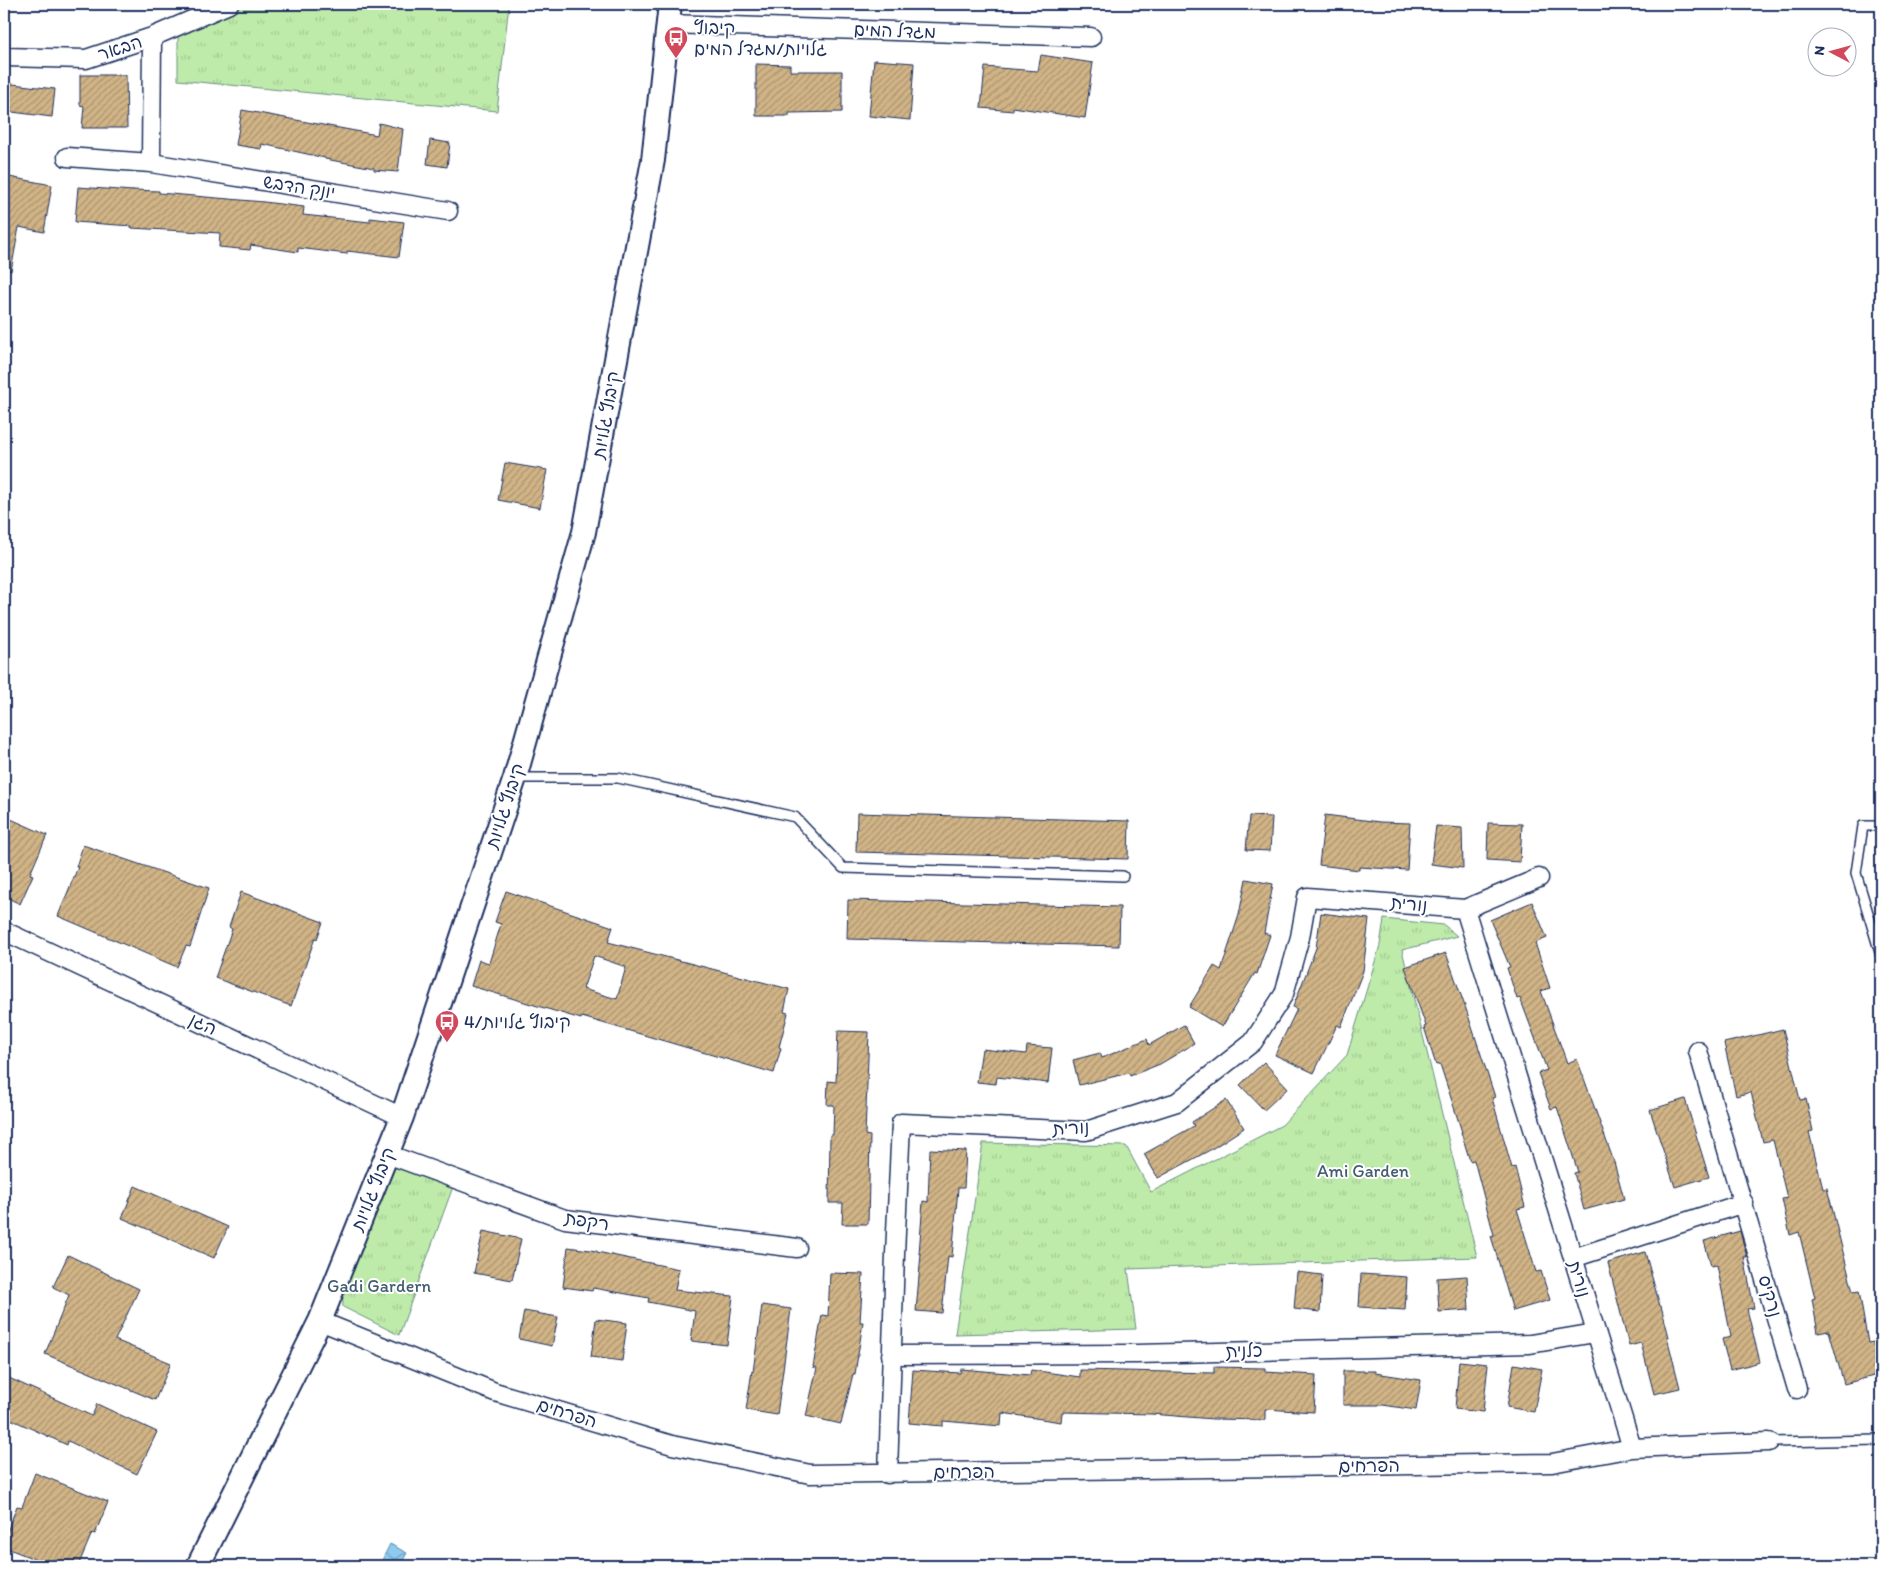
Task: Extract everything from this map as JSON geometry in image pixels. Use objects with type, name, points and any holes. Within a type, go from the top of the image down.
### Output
[{"type":"street","name":"הבאר","points":[[4,57],[86,59],[152,37],[229,4]]},
{"type":"street","name":"מגדל המים","points":[[669,14],[1091,37]]},
{"type":"street","name":"קיבוץ גלויות","points":[[198,1566],[320,1321],[402,1117],[515,778],[584,532],[653,160],[669,14]]},
{"type":"street","points":[[150,163],[152,37]]},
{"type":"street","name":"יונק הדבש","points":[[67,156],[150,163],[448,211]]},
{"type":"street","name":"נורית","points":[[888,1474],[901,1123],[1086,1131],[1178,1102],[1253,1042],[1284,994],[1300,937],[1307,897],[1465,909],[1539,878]]},
{"type":"street","name":"נורית","points":[[1465,909],[1632,1448]]},
{"type":"street","name":"הגן","points":[[4,931],[402,1117]]},
{"type":"street","name":"נרקיס","points":[[1698,1051],[1797,1389]]},
{"type":"street","name":"רקפת","points":[[387,1154],[565,1219],[797,1248]]},
{"type":"street","points":[[1573,1258],[1744,1203]]},
{"type":"street","name":"הפרחים","points":[[320,1321],[495,1392],[672,1445],[810,1474],[1552,1463],[1632,1448],[1769,1442]]},
{"type":"street","name":"כלנית","points":[[891,1355],[1137,1354],[1530,1344],[1595,1333]]},
{"type":"lane","points":[[515,778],[618,778],[795,817],[844,868],[1122,876]]},
{"type":"lane","points":[[1881,826],[1863,826],[1856,873],[1881,956]]},
{"type":"lane","points":[[1769,1442],[1881,1440]]},
{"type":"green space","points":[[245,4],[509,4],[497,111],[178,80],[178,30]]},
{"type":"green space","name":"Ami Garden","points":[[1384,919],[1444,925],[1457,936],[1402,950],[1477,1257],[1128,1269],[1136,1329],[955,1334],[983,1143],[1126,1146],[1151,1192],[1282,1125],[1347,1055],[1380,945]]},
{"type":"green space","name":"Gadi Gardern","points":[[393,1167],[454,1184],[399,1335],[343,1307],[342,1283]]},
{"type":"water","points":[[390,1544],[407,1553],[400,1566],[379,1566]]},
{"type":"building","points":[[1041,55],[1093,63],[1085,118],[1013,107],[1013,111],[981,108],[985,67],[1038,71]]},
{"type":"building","points":[[874,60],[914,63],[910,120],[869,116]]},
{"type":"building","points":[[756,64],[790,65],[790,71],[842,71],[842,112],[789,113],[789,116],[756,116]]},
{"type":"building","points":[[80,75],[126,75],[127,128],[82,128],[84,106],[80,105]]},
{"type":"building","points":[[4,83],[55,89],[52,117],[4,111]]},
{"type":"building","points":[[242,110],[377,135],[379,123],[403,129],[398,172],[374,170],[374,168],[262,144],[261,149],[236,145]]},
{"type":"building","points":[[430,140],[450,143],[447,167],[427,164]]},
{"type":"building","points":[[4,176],[52,185],[44,232],[19,227],[11,271],[4,270]]},
{"type":"building","points":[[78,187],[159,191],[159,193],[264,202],[304,207],[303,215],[370,222],[370,218],[404,222],[399,257],[347,251],[347,254],[298,248],[298,252],[251,245],[250,250],[219,247],[220,233],[131,228],[132,226],[75,222]]},
{"type":"building","points":[[505,463],[547,470],[540,508],[498,500]]},
{"type":"building","points":[[857,813],[1129,821],[1128,859],[856,852]]},
{"type":"building","points":[[1325,815],[1380,822],[1410,823],[1407,870],[1359,867],[1359,870],[1319,865]]},
{"type":"building","points":[[4,816],[47,835],[30,874],[33,875],[20,904],[4,896]]},
{"type":"building","points":[[1249,816],[1272,817],[1270,851],[1246,850]]},
{"type":"building","points":[[1488,823],[1522,824],[1520,862],[1487,860]]},
{"type":"building","points":[[1436,826],[1462,828],[1463,868],[1431,864]]},
{"type":"building","points":[[83,845],[209,888],[190,947],[186,946],[177,967],[58,916],[78,867],[76,867]]},
{"type":"building","points":[[1246,879],[1273,884],[1264,933],[1270,935],[1257,974],[1255,973],[1222,1027],[1189,1007],[1214,966],[1221,970],[1239,915]]},
{"type":"building","points":[[506,891],[613,927],[608,942],[789,989],[784,1012],[788,1013],[774,1073],[471,986],[479,960],[489,963],[501,924],[495,922]],"holes":[[[594,956],[626,967],[617,999],[583,989]]]},
{"type":"building","points":[[241,892],[323,922],[317,939],[315,938],[291,1006],[215,978],[232,929],[229,927]]},
{"type":"building","points":[[848,900],[1120,907],[1119,946],[847,939]]},
{"type":"building","points":[[1532,902],[1547,938],[1535,943],[1550,988],[1541,991],[1567,1063],[1577,1059],[1614,1162],[1624,1199],[1584,1210],[1574,1173],[1578,1172],[1557,1107],[1551,1109],[1538,1073],[1547,1070],[1520,998],[1517,999],[1507,968],[1510,967],[1490,920]]},
{"type":"building","points":[[1321,913],[1369,919],[1363,971],[1341,1027],[1337,1025],[1314,1073],[1275,1055],[1297,1009],[1293,1007],[1316,948]]},
{"type":"building","points":[[1446,953],[1495,1097],[1492,1098],[1512,1168],[1515,1167],[1525,1207],[1517,1209],[1536,1272],[1541,1271],[1550,1300],[1513,1311],[1491,1236],[1494,1235],[1474,1160],[1470,1161],[1440,1064],[1436,1065],[1424,1027],[1426,1026],[1405,967]]},
{"type":"building","points":[[1184,1025],[1194,1043],[1160,1064],[1130,1076],[1129,1073],[1079,1085],[1073,1060],[1100,1053],[1102,1058],[1147,1039],[1149,1045]]},
{"type":"building","points":[[1783,1029],[1800,1100],[1806,1099],[1813,1131],[1809,1132],[1823,1189],[1827,1188],[1853,1292],[1859,1291],[1868,1343],[1873,1342],[1881,1372],[1881,1374],[1844,1384],[1829,1331],[1818,1333],[1812,1299],[1815,1298],[1799,1232],[1790,1235],[1782,1199],[1787,1198],[1773,1140],[1763,1142],[1751,1092],[1736,1096],[1724,1043]]},
{"type":"building","points":[[838,1031],[869,1032],[865,1135],[870,1136],[868,1224],[842,1224],[843,1203],[829,1203],[830,1135],[833,1135],[834,1105],[827,1105],[828,1081],[836,1082]]},
{"type":"building","points":[[1027,1046],[1052,1048],[1048,1083],[997,1077],[996,1084],[977,1082],[982,1049],[1026,1054]]},
{"type":"building","points":[[1264,1062],[1288,1088],[1264,1110],[1240,1085]]},
{"type":"building","points":[[1685,1099],[1709,1177],[1675,1187],[1650,1110]]},
{"type":"building","points":[[1226,1100],[1244,1128],[1210,1150],[1158,1178],[1144,1154],[1194,1126],[1192,1122]]},
{"type":"building","points":[[930,1149],[966,1151],[964,1188],[958,1188],[952,1257],[948,1256],[942,1313],[916,1311],[923,1201],[928,1202]]},
{"type":"building","points":[[135,1186],[228,1227],[214,1258],[122,1218]]},
{"type":"building","points":[[483,1231],[521,1239],[512,1280],[474,1273]]},
{"type":"building","points":[[1740,1231],[1747,1257],[1744,1257],[1754,1308],[1747,1309],[1760,1362],[1730,1370],[1722,1339],[1731,1337],[1717,1265],[1711,1266],[1704,1241]]},
{"type":"building","points":[[568,1247],[597,1251],[679,1269],[675,1290],[733,1296],[727,1345],[691,1341],[695,1311],[648,1302],[649,1298],[593,1288],[592,1291],[563,1287]]},
{"type":"building","points":[[1645,1252],[1669,1337],[1667,1337],[1680,1388],[1654,1394],[1641,1343],[1629,1346],[1608,1263]]},
{"type":"building","points":[[68,1255],[139,1289],[115,1340],[171,1363],[155,1400],[45,1354],[69,1295],[53,1287]]},
{"type":"building","points":[[1297,1272],[1322,1275],[1320,1312],[1294,1309]]},
{"type":"building","points":[[830,1273],[863,1274],[860,1322],[863,1322],[855,1374],[853,1374],[841,1424],[806,1416],[817,1368],[813,1367],[822,1315],[828,1316]]},
{"type":"building","points":[[1361,1274],[1407,1277],[1405,1310],[1359,1307]]},
{"type":"building","points":[[1467,1276],[1469,1310],[1439,1312],[1437,1278]]},
{"type":"building","points":[[762,1305],[791,1309],[777,1415],[746,1410]]},
{"type":"building","points":[[524,1311],[558,1317],[552,1346],[519,1339]]},
{"type":"building","points":[[596,1319],[627,1323],[622,1361],[591,1357]]},
{"type":"building","points":[[1459,1361],[1488,1364],[1483,1412],[1455,1409]]},
{"type":"building","points":[[1514,1364],[1542,1369],[1534,1412],[1507,1407]]},
{"type":"building","points":[[1214,1367],[1265,1368],[1265,1372],[1316,1375],[1314,1412],[1265,1409],[1265,1420],[1213,1419],[1151,1414],[1062,1412],[1061,1422],[1002,1413],[1001,1426],[943,1421],[943,1426],[909,1423],[913,1370],[960,1373],[961,1369],[1030,1375],[1031,1370],[1080,1377],[1080,1370],[1214,1373]]},
{"type":"building","points":[[1343,1371],[1375,1371],[1375,1373],[1421,1380],[1416,1410],[1383,1405],[1343,1405]]},
{"type":"building","points":[[9,1378],[92,1416],[97,1404],[157,1432],[137,1474],[68,1441],[67,1445],[4,1416],[4,1389]]},
{"type":"building","points":[[35,1473],[108,1502],[95,1534],[92,1533],[78,1566],[52,1566],[4,1547],[4,1540],[17,1506],[22,1507]]},
{"type":"place","name":"קיבוץ גלויות/מגדל המים","points":[[676,59]]},
{"type":"place","name":"קיבוץ גלויות/4","points":[[447,1043]]}]
